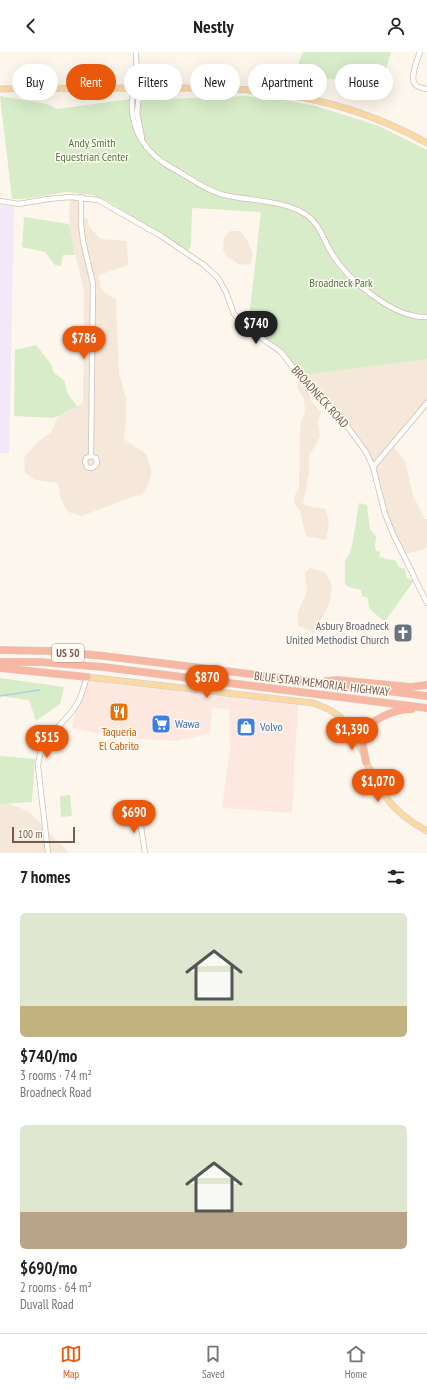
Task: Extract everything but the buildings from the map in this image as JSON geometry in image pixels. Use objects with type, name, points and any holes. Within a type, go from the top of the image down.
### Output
[{"type":"highway","name":"BLUE STAR MEMORIAL HIGHWAY","points":[[0,650],[50,651],[427,696]]},
{"type":"highway","name":"BLUE STAR MEMORIAL HIGHWAY","points":[[0,662],[40,662],[103,667],[427,708]]},
{"type":"highway","points":[[0,668],[86,677]]},
{"type":"highway","points":[[316,683],[337,680],[404,686],[427,685]]},
{"type":"highway","points":[[354,733],[383,715],[394,711],[427,708]]},
{"type":"highway","points":[[362,729],[361,735],[366,762]]},
{"type":"main road","points":[[0,89],[124,88]]},
{"type":"main road","points":[[182,88],[230,89],[270,92],[327,103],[365,115],[427,143]]},
{"type":"main road","points":[[86,677],[313,704],[328,708],[346,722],[354,733],[366,762],[383,795],[393,807],[415,825],[427,830]]},
{"type":"street","points":[[136,52],[136,64]]},
{"type":"street","points":[[420,52],[413,75],[413,80],[414,84],[417,86],[427,89]]},
{"type":"street","points":[[139,100],[138,114],[142,140],[150,152],[160,161],[212,191],[229,196],[282,205],[300,210],[313,221],[332,255],[346,272],[370,294],[403,312],[420,317],[427,317]]},
{"type":"street","name":"BROADNECK ROAD","points":[[0,201],[19,204],[70,197],[98,200],[161,236],[204,265],[218,278],[226,292],[234,314],[247,328],[281,352],[306,384],[342,419],[366,452],[373,467],[385,514],[394,536],[427,603]]},
{"type":"street","points":[[81,197],[81,224],[83,241],[93,284],[91,456]]},
{"type":"street","points":[[373,467],[427,403]]},
{"type":"street","points":[[48,853],[38,766],[39,756],[45,742],[77,704],[86,677]]},
{"type":"street","points":[[142,814],[141,827],[145,853]]},
{"type":"shaded area","points":[[70,197],[81,197],[81,216],[88,219],[89,227],[101,239],[127,241],[128,265],[99,275],[100,287],[105,293],[116,299],[119,373],[126,398],[126,423],[124,439],[147,455],[151,472],[149,482],[142,495],[131,497],[82,516],[68,512],[60,497],[58,483],[35,480],[25,472],[24,457],[38,442],[51,432],[58,417],[83,404],[84,291],[71,237],[69,217]]},
{"type":"shaded area","points":[[0,205],[14,207],[9,453],[0,453]]},
{"type":"shaded area","points":[[230,231],[240,231],[247,240],[253,255],[250,265],[239,264],[228,258],[223,250],[224,238]]},
{"type":"shaded area","points":[[427,355],[427,403],[392,445],[405,461],[413,495],[425,519],[427,519],[427,548],[403,555],[394,536],[373,467],[366,452],[342,419],[306,385],[312,402],[321,413],[318,421],[320,436],[309,455],[309,474],[303,504],[326,509],[329,524],[326,540],[306,536],[300,511],[295,504],[294,497],[299,488],[300,433],[301,422],[305,412],[304,399],[297,387],[299,377],[320,366]]},
{"type":"shaded area","points":[[310,568],[325,572],[332,585],[329,604],[314,633],[298,626],[298,612],[307,591],[305,573]]},
{"type":"shaded area","points":[[82,680],[298,705],[292,813],[222,808],[230,749],[229,709],[212,708],[210,734],[175,741],[123,738],[72,728]]},
{"type":"shaded area","points":[[0,800],[28,811],[69,853],[0,853]]},
{"type":"green space","points":[[303,52],[391,52],[388,64],[335,64],[335,80],[327,79],[327,64],[298,64]]},
{"type":"green space","name":"Broadneck Park","points":[[0,96],[12,98],[12,100],[24,100],[47,104],[57,109],[124,100],[182,100],[182,98],[190,98],[190,100],[240,100],[240,96],[245,96],[248,96],[248,100],[284,100],[316,106],[379,126],[427,150],[427,359],[301,375],[280,347],[248,327],[261,212],[192,208],[191,245],[188,251],[109,202],[92,195],[66,192],[25,199],[12,199]]},
{"type":"green space","points":[[24,217],[69,224],[75,255],[63,255],[61,266],[55,265],[45,252],[22,247]]},
{"type":"green space","points":[[36,345],[51,364],[54,373],[64,380],[68,394],[77,406],[59,416],[52,418],[14,416],[15,350]]},
{"type":"green space","points":[[359,503],[367,505],[370,529],[376,536],[375,546],[376,551],[380,552],[379,557],[396,561],[399,567],[405,569],[407,578],[412,580],[415,579],[386,620],[382,620],[369,608],[368,598],[362,596],[361,590],[349,587],[345,584],[345,561],[349,555],[353,541]]},
{"type":"green space","points":[[0,678],[64,687],[60,704],[36,721],[29,700],[0,696]]},
{"type":"green space","points":[[0,756],[35,759],[32,802],[0,804]]},
{"type":"green space","points":[[70,795],[72,816],[61,817],[60,796]]},
{"type":"waterway","points":[[0,696],[39,690]]},
{"type":"place","name":"Asbury Broadneck United Methodist Church","points":[[403,633]]},
{"type":"place","name":"Taqueria El Cabrito","points":[[119,712]]},
{"type":"place","name":"Wawa","points":[[161,724]]},
{"type":"place","name":"Volvo","points":[[246,727]]},
{"type":"park label","name":"Andy Smith Equestrian Center","points":[[92,150]]}]
